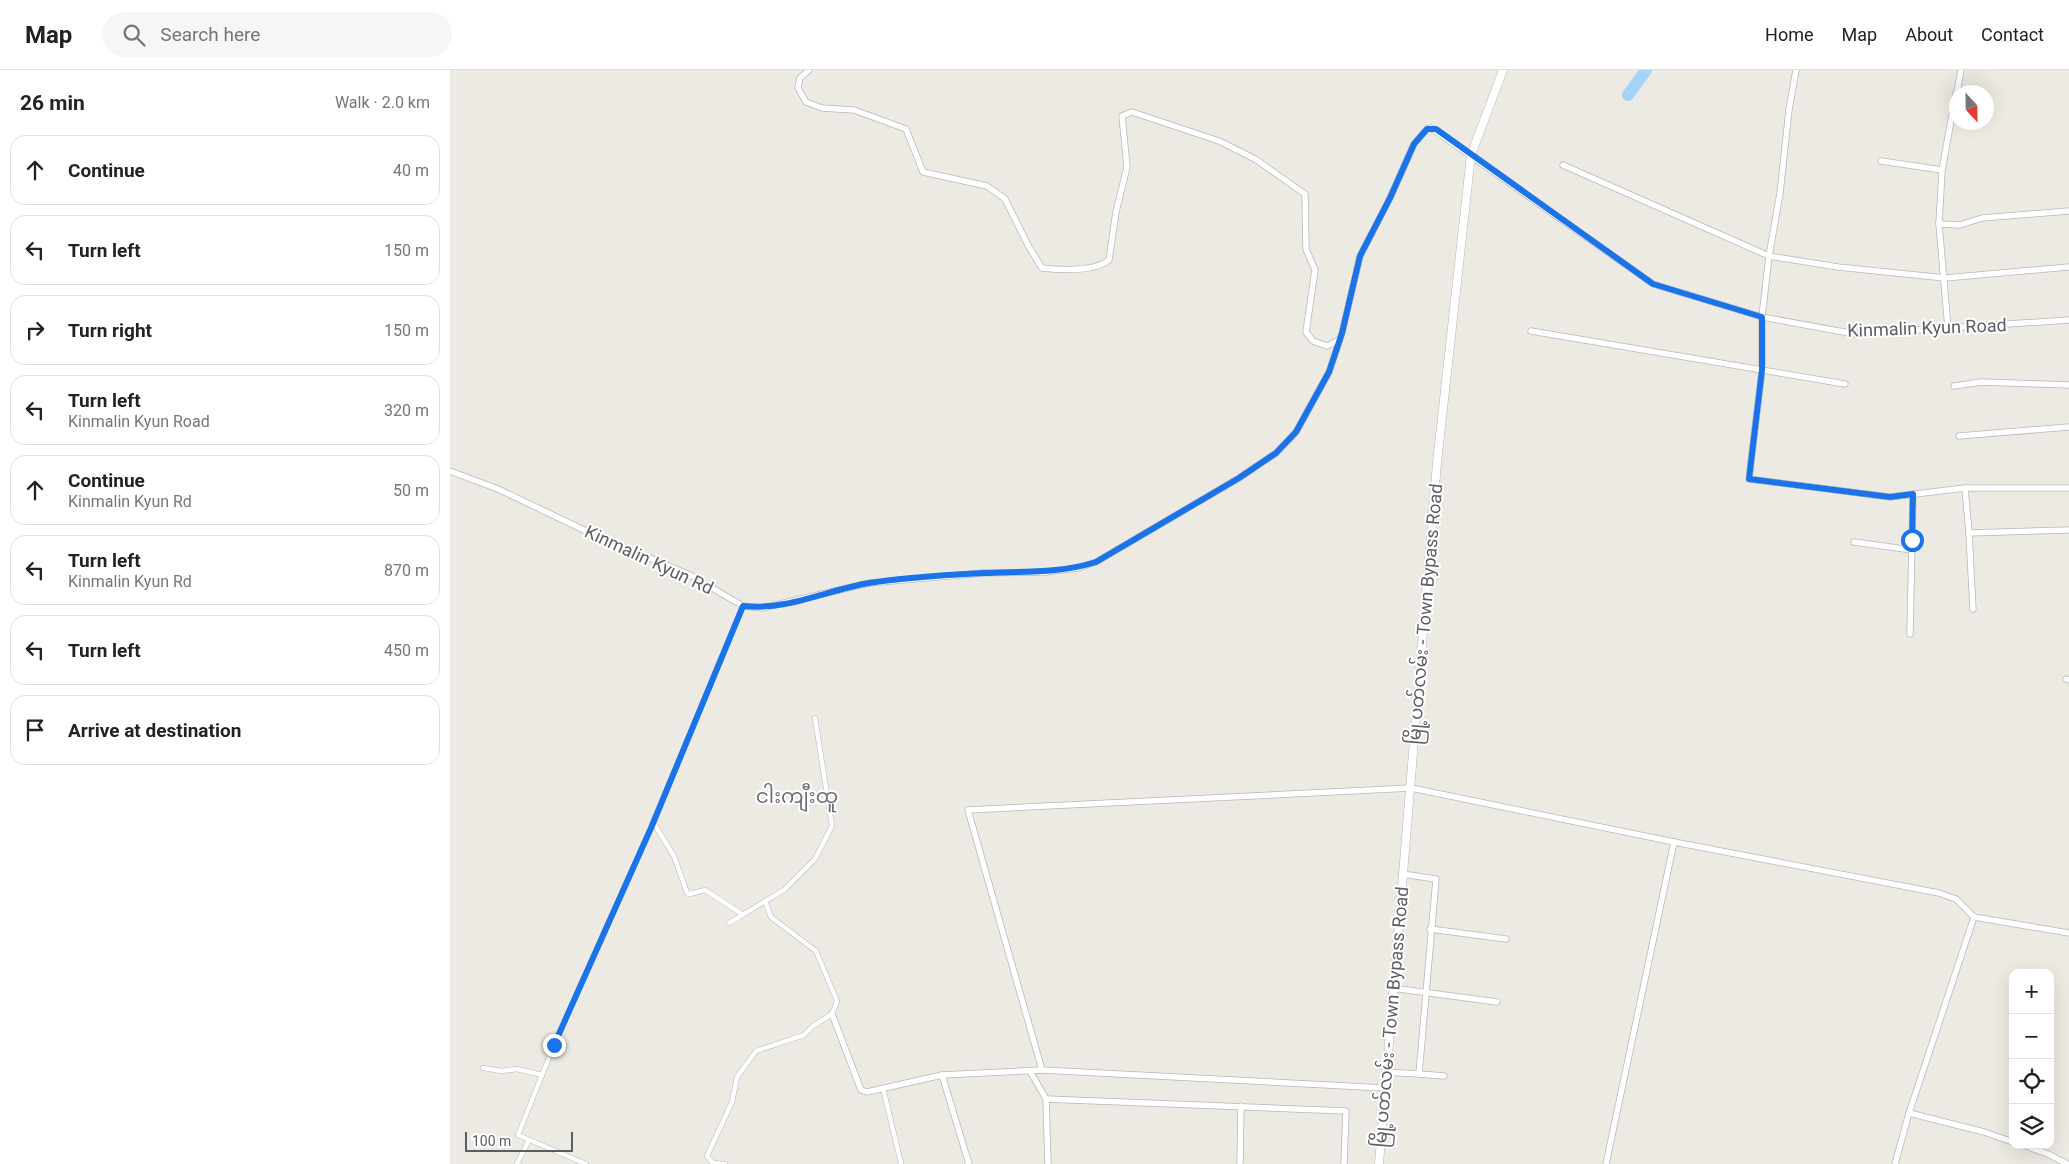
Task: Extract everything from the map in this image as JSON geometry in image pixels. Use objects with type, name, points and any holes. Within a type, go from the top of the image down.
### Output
[{"type":"main road","name":"မြို့ပတ်လမ်း - Town Bypass Road","points":[[1379,1164],[1392,988],[1411,788],[1437,463],[1471,156],[1503,70]]},
{"type":"street","points":[[809,70],[800,78],[798,88],[806,102],[822,108],[854,110],[906,129],[923,172],[987,186],[1005,199],[1042,268],[1065,270],[1104,264],[1109,260],[1116,212],[1127,167],[1122,116],[1132,112],[1145,116],[1219,141],[1256,159],[1305,194],[1306,249],[1315,270],[1306,332],[1313,341],[1327,346],[1340,340]]},
{"type":"street","points":[[1796,70],[1789,110],[1780,193],[1769,256],[1762,317],[1762,370],[1749,479],[1890,497],[1965,488],[2069,488]]},
{"type":"street","points":[[1958,85],[1961,70]]},
{"type":"street","name":"Kinmalin Kyun Rd","points":[[450,471],[498,489],[584,530],[690,575],[743,606],[762,608],[869,583],[983,573],[1046,572],[1078,568],[1096,562],[1239,478],[1276,453],[1296,432],[1329,372],[1340,340],[1360,256],[1390,198],[1414,144],[1427,129],[1431,128],[1471,156]]},
{"type":"street","points":[[1948,328],[1939,224],[1942,170],[1950,130]]},
{"type":"street","name":"Kinmalin Kyun Road","points":[[1471,156],[1653,284],[1762,317],[1855,334],[2069,320]]},
{"type":"street","points":[[1881,161],[1942,170]]},
{"type":"street","points":[[1563,165],[1769,256],[1838,268],[1945,278],[2069,267]]},
{"type":"street","points":[[1939,224],[1960,225],[1982,218],[2069,211]]},
{"type":"street","points":[[1531,331],[1845,384]]},
{"type":"street","points":[[1954,386],[1981,382],[2069,385]]},
{"type":"street","points":[[1959,436],[2069,427]]},
{"type":"street","points":[[1965,488],[1973,609]]},
{"type":"street","points":[[1910,634],[1913,494]]},
{"type":"street","points":[[1969,533],[2069,530]]},
{"type":"street","points":[[1854,542],[1912,550]]},
{"type":"street","points":[[586,1164],[518,1135],[653,822],[743,606]]},
{"type":"street","points":[[729,923],[784,890],[815,859],[832,826],[815,718]]},
{"type":"street","points":[[1042,1070],[968,810],[1411,788],[1674,842],[1939,893],[1956,899],[1974,917],[2069,933]]},
{"type":"street","points":[[653,822],[674,856],[687,893],[705,890],[742,914]]},
{"type":"street","points":[[1606,1164],[1674,842]]},
{"type":"street","points":[[1402,874],[1436,880],[1430,929],[1419,1074]]},
{"type":"street","points":[[725,1164],[713,1163],[707,1156],[732,1102],[737,1077],[756,1051],[804,1035],[832,1014],[837,1000],[816,951],[771,917],[765,901]]},
{"type":"street","points":[[1895,1164],[1909,1113],[1974,917]]},
{"type":"street","points":[[1430,929],[1506,939]]},
{"type":"street","points":[[1392,988],[1497,1002]]},
{"type":"street","points":[[832,1014],[861,1090],[867,1092],[942,1075],[1042,1070],[1384,1088]]},
{"type":"street","points":[[483,1068],[501,1072],[516,1069],[542,1076]]},
{"type":"street","points":[[1030,1071],[1046,1098],[1048,1164]]},
{"type":"street","points":[[1386,1072],[1444,1076]]},
{"type":"street","points":[[942,1075],[969,1164]]},
{"type":"street","points":[[883,1088],[901,1163]]},
{"type":"street","points":[[1046,1098],[1346,1111],[1344,1164]]},
{"type":"street","points":[[1240,1164],[1241,1106]]},
{"type":"street","points":[[1909,1113],[1984,1132],[2009,1141]]},
{"type":"street","points":[[517,1164],[529,1140]]},
{"type":"street","points":[[2034,1149],[2067,1164]]},
{"type":"waterway","points":[[1628,95],[1646,70]]},
{"type":"district","name":"ငါးကျီးထူ","points":[[797,796]]},
{"type":"route","points":[[554,1045],[651,828],[743,606],[762,608],[869,583],[983,573],[1046,572],[1078,568],[1096,562],[1239,478],[1276,453],[1296,432],[1329,372],[1342,333],[1360,256],[1390,198],[1414,144],[1427,129],[1436,129],[1471,156],[1653,284],[1762,317],[1762,370],[1749,479],[1890,497],[1913,494],[1912,540]]}]
